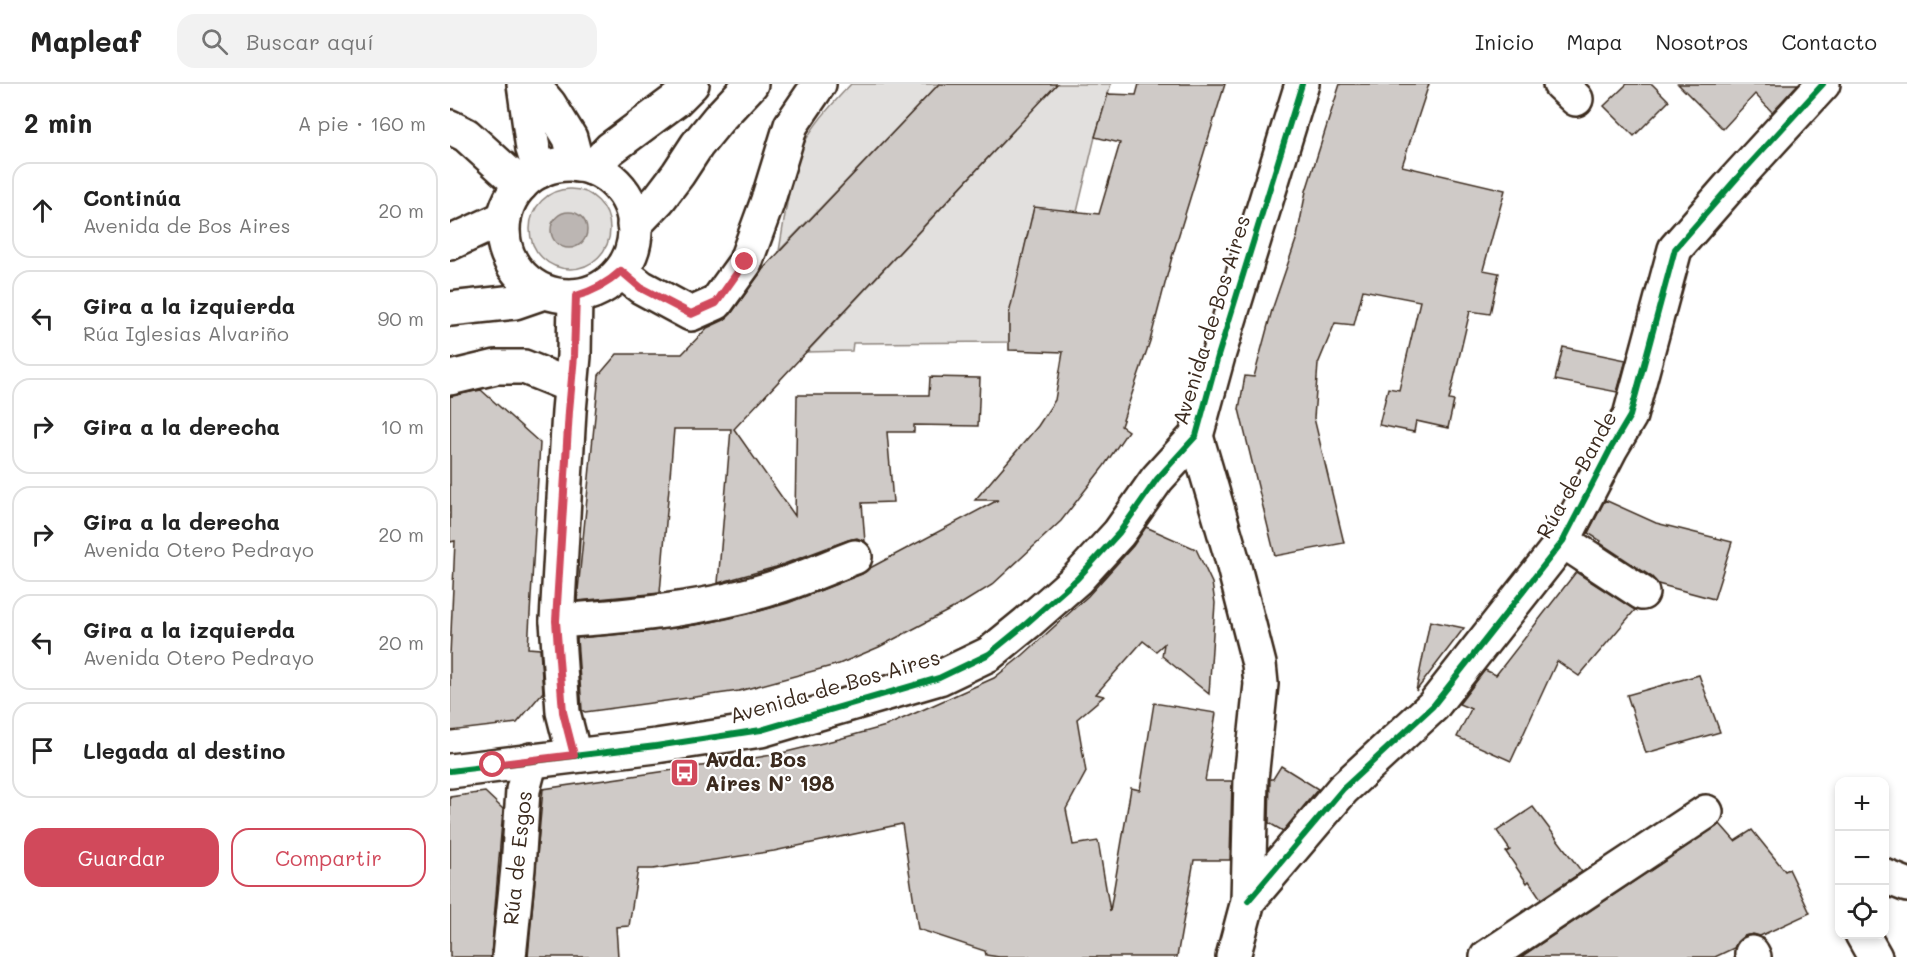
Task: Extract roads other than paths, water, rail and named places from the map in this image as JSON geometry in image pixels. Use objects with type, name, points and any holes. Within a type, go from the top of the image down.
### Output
[{"type":"street","points":[[524,84],[532,149],[530,178]]},
{"type":"street","points":[[532,84],[549,104],[570,138],[584,167]]},
{"type":"street","points":[[584,167],[676,100],[692,84]]},
{"type":"street","points":[[634,225],[659,199],[719,118],[751,84]]},
{"type":"street","points":[[621,271],[641,288],[691,314],[716,303],[745,262],[767,203],[790,125],[819,84]]},
{"type":"street","name":"Avenida de Bos Aires","points":[[450,771],[656,746],[761,730],[939,678],[988,654],[1027,623],[1077,579],[1119,533],[1157,479],[1196,436],[1302,84]]},
{"type":"street","name":"Rúa de Bande","points":[[1248,902],[1343,789],[1433,706],[1563,541],[1630,416],[1675,249],[1823,84]]},
{"type":"street","points":[[450,127],[466,135],[530,178]]},
{"type":"street","points":[[456,313],[560,294],[593,291],[608,283],[621,271],[633,243],[634,225],[631,207],[622,189],[606,175],[584,167],[559,165],[530,178],[512,196],[504,218],[502,230],[512,265],[521,276],[560,294]]},
{"type":"street","points":[[450,243],[504,218]]},
{"type":"street","points":[[560,294],[571,386],[556,621],[563,712],[574,755]]},
{"type":"street","points":[[450,378],[496,367],[524,367],[571,386]]},
{"type":"street","points":[[1196,436],[1232,555],[1262,684],[1251,779],[1248,902],[1233,957]]},
{"type":"street","points":[[1563,541],[1642,593]]},
{"type":"street","points":[[556,621],[616,617],[706,604],[781,586],[855,557]]},
{"type":"street","name":"Rúa de Esgos","points":[[509,957],[523,790],[531,760]]},
{"type":"street","points":[[1487,957],[1706,812]]},
{"type":"street","points":[[1889,878],[1907,885]]},
{"type":"street","points":[[1865,939],[1875,957]]},
{"type":"place","name":"Avda. Bos Aires Nº 198","points":[[684,772]]}]
